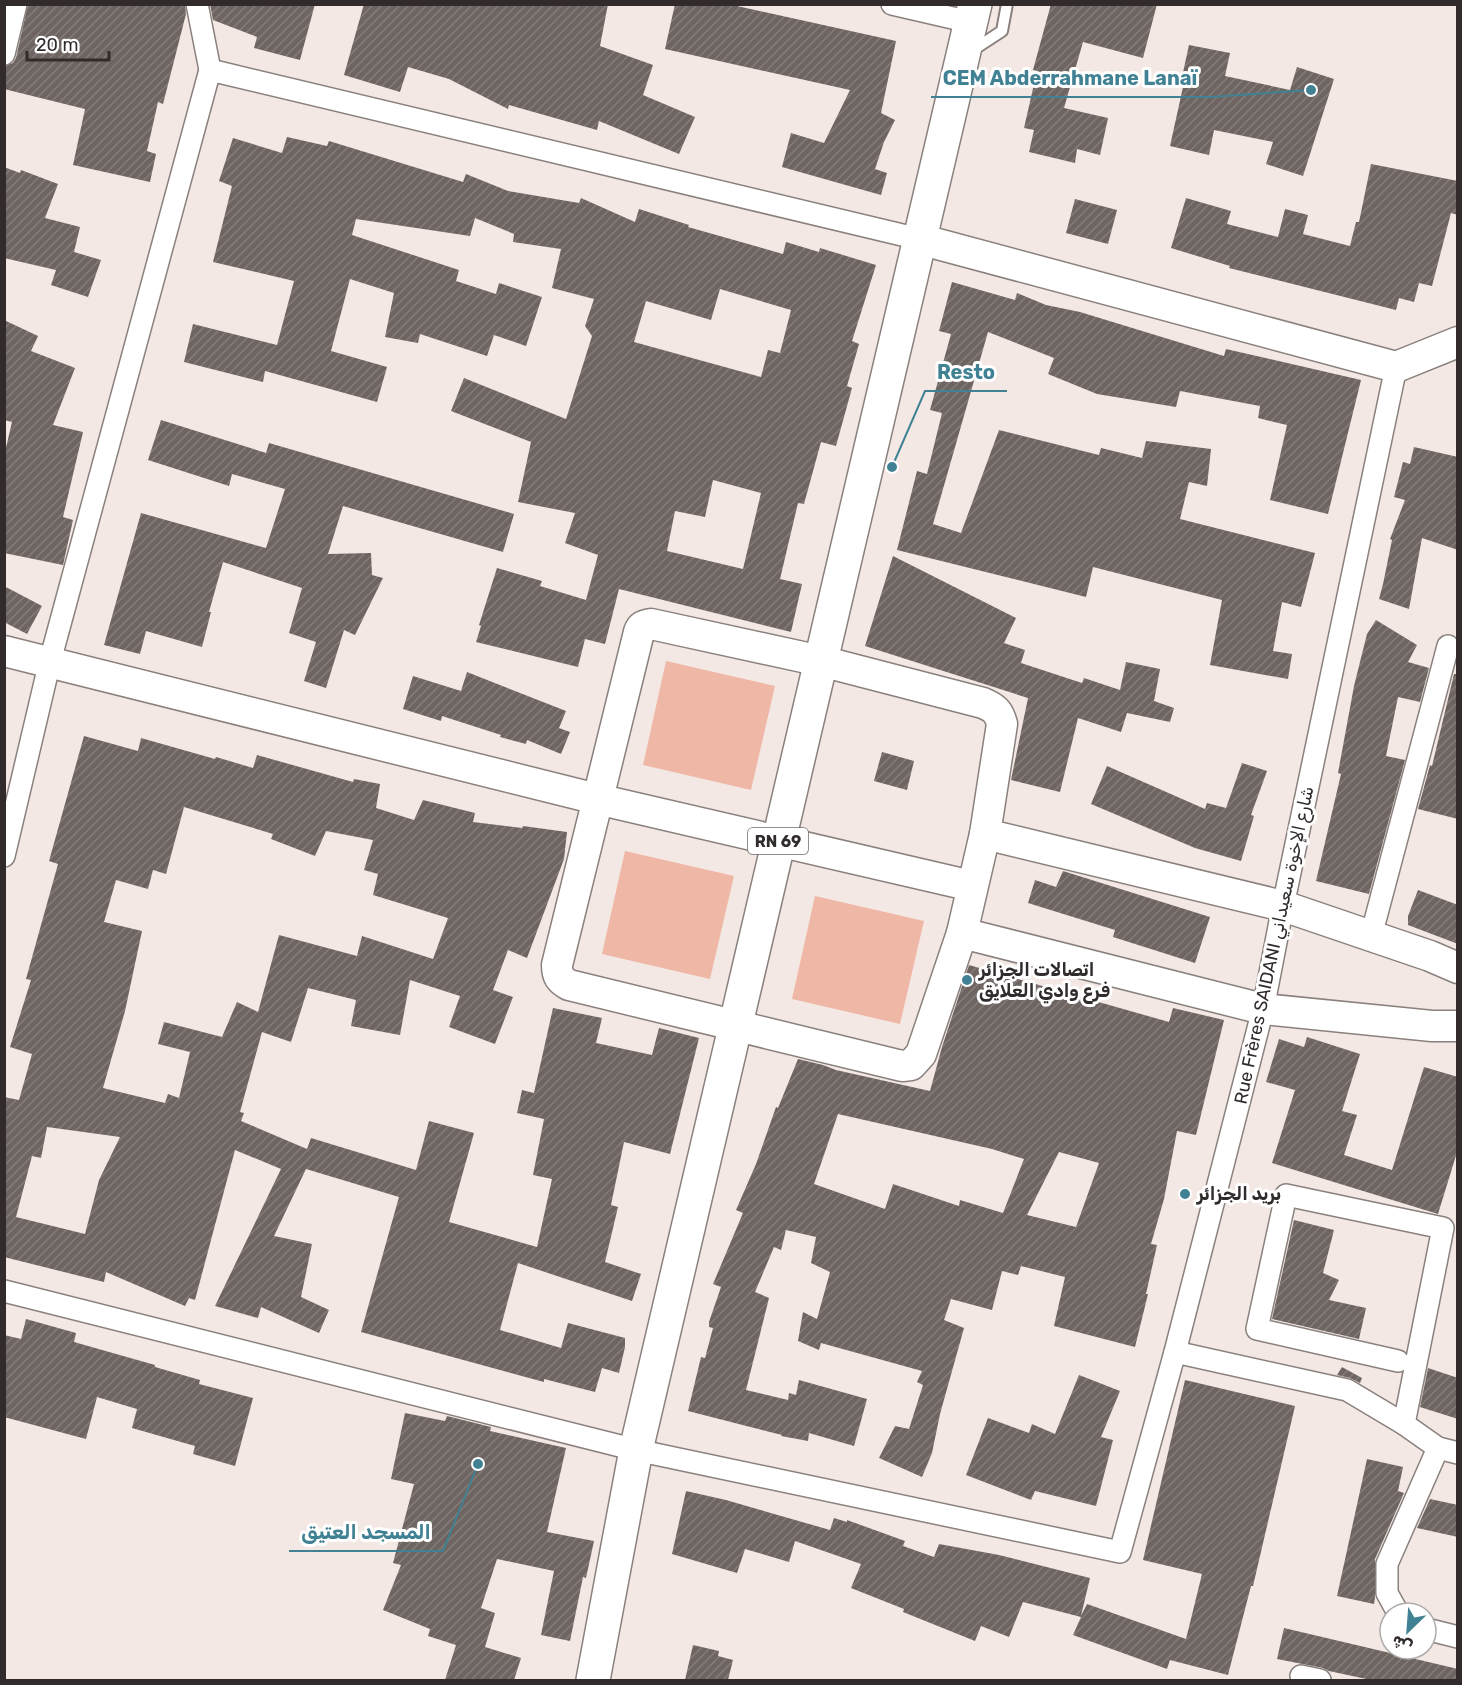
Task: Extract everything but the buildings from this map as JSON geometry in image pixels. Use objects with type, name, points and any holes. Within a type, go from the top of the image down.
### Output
[{"type":"main road","name":"RN 69","points":[[593,1680],[636,1450],[973,13]]},
{"type":"main road","points":[[919,239],[1396,367],[1458,342]]},
{"type":"main road","points":[[651,624],[820,661],[983,703],[997,710],[1002,724],[985,834],[962,933],[921,1054],[911,1065],[902,1066],[569,985],[561,981],[557,973],[597,799],[639,632],[643,626],[651,624]]},
{"type":"main road","points":[[4,651],[597,799],[972,886]]},
{"type":"main road","points":[[985,834],[1283,906],[1458,968]]},
{"type":"main road","points":[[962,933],[1263,1009],[1432,1026],[1458,1026]]},
{"type":"street","points":[[4,54],[16,4]]},
{"type":"street","points":[[4,856],[50,661],[210,70],[197,4]]},
{"type":"street","points":[[891,4],[973,13]]},
{"type":"street","points":[[210,70],[919,239]]},
{"type":"street","name":"Rue Frères SAIDANI شارع الإخوة سعيداني","points":[[636,1450],[1120,1552],[1175,1352],[1263,1009],[1396,367]]},
{"type":"street","points":[[1371,936],[1448,646]]},
{"type":"street","points":[[1398,1361],[1257,1329],[1286,1195],[1443,1228],[1404,1424]]},
{"type":"street","points":[[4,1291],[636,1450]]},
{"type":"street","points":[[1175,1352],[1347,1390],[1448,1451],[1387,1564],[1388,1593],[1392,1601]]},
{"type":"street","points":[[1438,1632],[1458,1637]]},
{"type":"lane","points":[[962,57],[1002,31],[1007,4]]},
{"type":"shaded area","points":[[666,661],[775,686],[751,790],[643,765]]},
{"type":"shaded area","points":[[625,851],[734,876],[710,979],[602,954]]},
{"type":"shaded area","points":[[815,896],[924,921],[900,1024],[792,999]]},
{"type":"place","name":"CEM Abderrahmane Lanaï","points":[[1311,90]]},
{"type":"place","name":"Resto","points":[[892,467]]},
{"type":"place","name":"اتصالات الجزائر فرع وادي العلايق","points":[[967,980]]},
{"type":"place","name":"بريد الجزائر","points":[[1185,1194]]},
{"type":"place","name":"المسجد العتيق","points":[[478,1464]]}]
